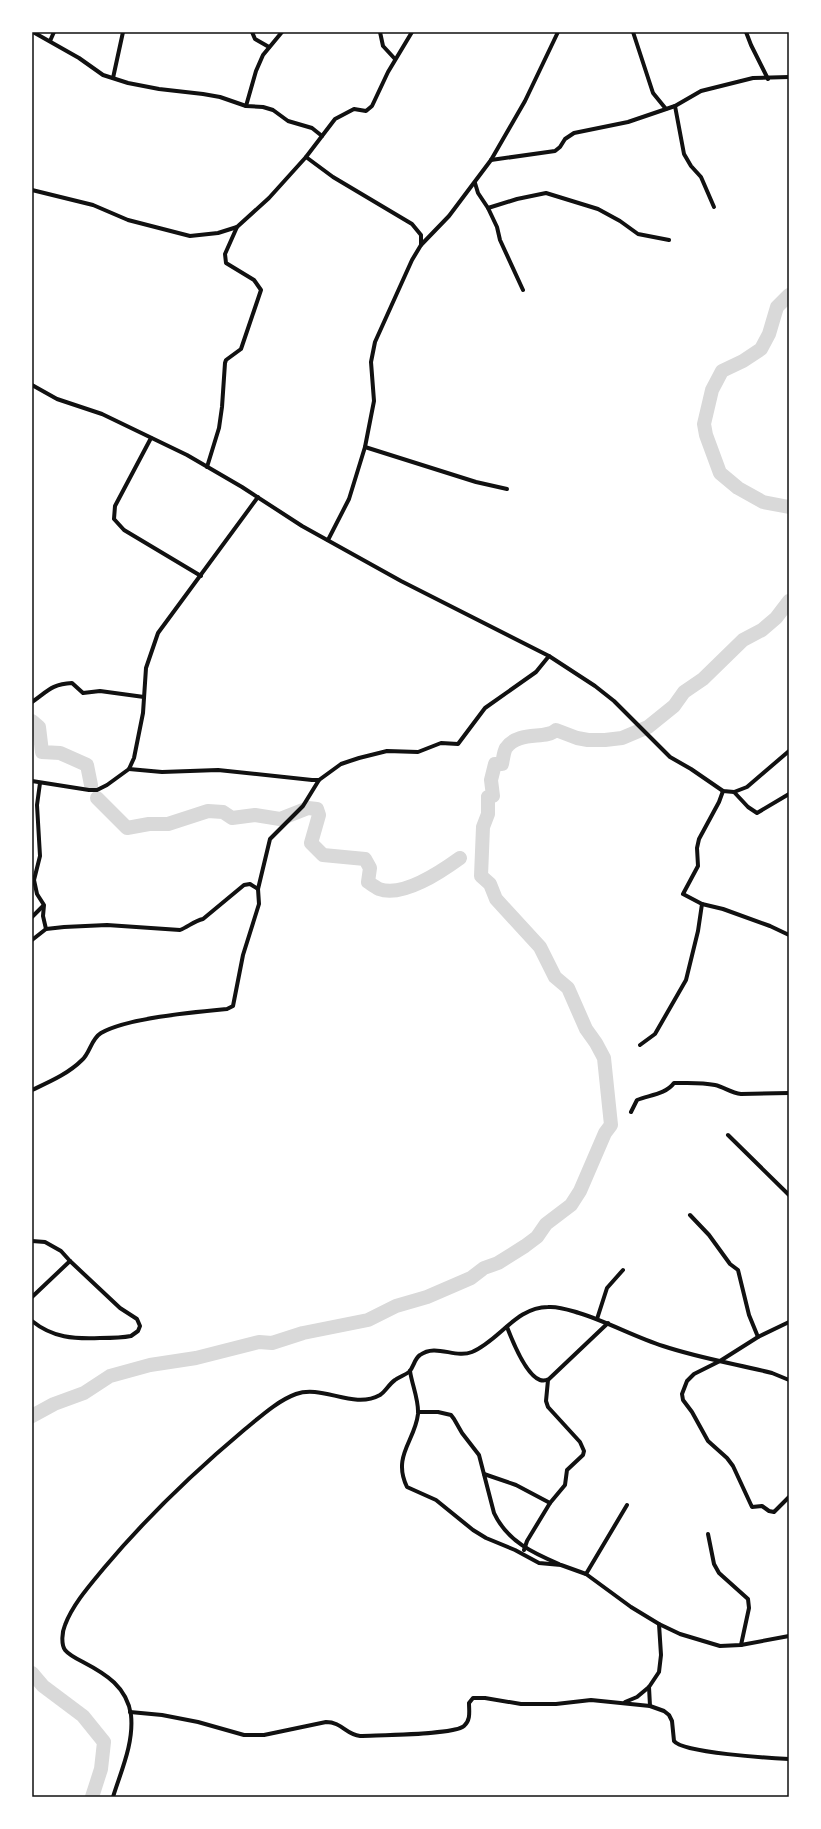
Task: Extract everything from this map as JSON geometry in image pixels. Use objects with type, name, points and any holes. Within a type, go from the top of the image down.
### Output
[{"type":"street","points":[[33,32],[79,58],[103,75],[158,89],[220,97],[246,106],[263,107],[273,110],[288,121],[312,128],[322,136]]},
{"type":"street","points":[[50,41],[54,32]]},
{"type":"street","points":[[113,78],[123,32]]},
{"type":"street","points":[[252,32],[255,39],[270,47]]},
{"type":"street","points":[[246,106],[256,71],[263,55],[282,32]]},
{"type":"street","points":[[380,32],[383,46],[395,60]]},
{"type":"street","points":[[207,467],[219,428],[225,363],[226,360],[241,349],[261,290],[254,280],[226,263],[225,254],[237,227],[268,198],[306,157],[335,119],[354,109],[366,111],[372,106],[395,60],[412,32]]},
{"type":"street","points":[[633,32],[653,93],[666,109]]},
{"type":"street","points":[[746,32],[768,79]]},
{"type":"street","points":[[328,540],[349,499],[365,447],[374,401],[371,362],[375,342],[412,260],[421,245],[449,216],[491,160],[525,101],[558,33]]},
{"type":"street","points":[[491,160],[555,151],[560,147],[565,139],[574,133],[628,122],[675,106],[701,91],[739,80],[789,77]]},
{"type":"street","points":[[675,106],[684,154],[691,166],[701,177],[714,207]]},
{"type":"street","points":[[306,157],[332,177],[412,224],[421,235],[421,245]]},
{"type":"street","points":[[474,183],[497,227],[500,240],[523,290]]},
{"type":"street","points":[[32,190],[93,205],[128,220],[190,236],[218,233],[237,227]]},
{"type":"street","points":[[488,208],[516,199],[546,193],[598,209],[620,221],[638,234],[669,240]]},
{"type":"street","points":[[32,384],[57,399],[102,414],[207,467],[258,497],[302,526],[402,582],[549,656],[595,686],[614,701],[670,757],[691,769],[722,791],[734,792],[747,787],[789,751]]},
{"type":"street","points":[[151,438],[115,506],[114,519],[124,530],[201,576]]},
{"type":"street","points":[[365,447],[476,482],[507,489]]},
{"type":"street","points":[[32,781],[97,790],[107,785],[129,769],[135,751],[143,713],[146,668],[158,633],[258,497]]},
{"type":"street","points":[[32,1090],[56,1079],[81,1061],[100,1034],[114,1027],[176,1015],[227,1009],[233,1006],[243,955],[259,904],[258,890],[270,839],[303,806],[319,780],[341,764],[359,758],[387,751],[418,752],[441,743],[458,744],[485,708],[536,672],[549,656]]},
{"type":"street","points":[[32,702],[46,690],[72,683],[83,693],[100,691],[144,697]]},
{"type":"street","points":[[129,769],[162,772],[218,770],[319,780]]},
{"type":"street","points":[[40,783],[37,805],[40,856],[34,880],[37,894],[44,905],[43,916],[46,929]]},
{"type":"street","points":[[722,791],[719,802],[699,839],[697,848],[698,866],[683,894],[702,904],[723,909],[770,926],[789,936]]},
{"type":"street","points":[[734,792],[748,808],[757,813],[789,794]]},
{"type":"street","points":[[32,940],[46,929],[106,925],[180,930],[198,920],[203,920],[244,886],[250,884],[258,890]]},
{"type":"street","points":[[640,1046],[655,1034],[686,980],[698,931],[702,904]]},
{"type":"street","points":[[32,917],[44,905]]},
{"type":"street","points":[[631,1112],[635,1101],[664,1092],[674,1083],[694,1082],[710,1084],[741,1094],[789,1093]]},
{"type":"street","points":[[728,1135],[789,1195]]},
{"type":"street","points":[[690,1215],[709,1235],[730,1264],[738,1270],[749,1315],[758,1337]]},
{"type":"street","points":[[32,1242],[45,1242],[61,1251],[120,1308],[137,1319],[140,1325],[139,1330],[131,1336],[79,1339],[55,1335],[32,1321]]},
{"type":"street","points":[[32,1297],[70,1261]]},
{"type":"street","points":[[597,1319],[607,1288],[623,1270]]},
{"type":"street","points":[[561,1565],[539,1563],[524,1554],[473,1530],[436,1500],[407,1487],[402,1472],[403,1458],[410,1436],[416,1424],[418,1412],[410,1371],[414,1362],[423,1353],[432,1350],[460,1355],[470,1353],[480,1348],[530,1311],[550,1306],[597,1319],[662,1346],[772,1373],[789,1380]]},
{"type":"street","points":[[789,1322],[758,1337],[720,1361],[694,1374],[684,1387],[683,1400],[692,1412],[708,1441],[727,1458],[733,1466],[752,1507],[762,1506],[769,1511],[774,1512],[789,1496]]},
{"type":"street","points":[[524,1554],[527,1541],[550,1503],[565,1485],[567,1470],[583,1455],[584,1451],[580,1442],[548,1407],[546,1402],[548,1380],[608,1323]]},
{"type":"street","points":[[507,1327],[521,1359],[539,1380],[548,1380]]},
{"type":"street","points":[[112,1797],[128,1747],[131,1731],[130,1712],[123,1692],[114,1681],[64,1650],[62,1642],[64,1626],[82,1596],[151,1515],[192,1475],[235,1438],[283,1400],[298,1393],[310,1392],[363,1400],[378,1396],[397,1378],[410,1371]]},
{"type":"street","points":[[418,1412],[438,1412],[451,1415],[479,1455],[494,1513],[498,1522],[504,1531],[525,1548],[561,1565],[586,1574],[631,1607],[680,1634],[720,1646],[741,1645],[789,1636]]},
{"type":"street","points":[[484,1474],[516,1485],[550,1503]]},
{"type":"street","points":[[586,1574],[627,1505]]},
{"type":"street","points":[[708,1534],[714,1564],[719,1573],[748,1599],[749,1608],[741,1645]]},
{"type":"street","points":[[622,1703],[637,1697],[649,1687],[659,1672],[661,1664],[660,1624]]},
{"type":"street","points":[[649,1687],[650,1706]]},
{"type":"street","points":[[130,1712],[162,1715],[198,1722],[244,1735],[264,1735],[332,1722],[339,1724],[350,1734],[360,1736],[448,1732],[463,1727],[470,1717],[469,1703],[473,1698],[485,1698],[521,1704],[556,1704],[591,1700],[650,1706],[664,1711],[669,1715],[672,1721],[674,1741],[681,1746],[727,1753],[789,1758]]},
{"type":"waterway","points":[[789,295],[777,307],[769,334],[761,349],[743,361],[722,371],[712,390],[704,424],[706,435],[720,473],[738,488],[763,502],[789,507]]},
{"type":"waterway","points":[[32,1416],[54,1404],[84,1393],[110,1376],[150,1365],[196,1358],[259,1342],[272,1343],[303,1333],[368,1320],[396,1306],[427,1297],[471,1278],[484,1268],[498,1263],[525,1246],[537,1237],[546,1224],[571,1205],[580,1191],[605,1133],[611,1125],[604,1058],[586,1029],[568,988],[555,977],[540,947],[496,899],[490,884],[481,876],[483,827],[488,814],[488,797],[493,796],[491,780],[495,764],[502,764],[505,749],[511,742],[525,737],[552,733],[556,730],[577,738],[588,740],[605,740],[622,738],[648,727],[674,706],[684,692],[703,679],[743,640],[762,630],[776,618],[789,601]]},
{"type":"waterway","points":[[32,721],[39,727],[42,752],[60,753],[87,765],[91,785]]},
{"type":"waterway","points":[[97,798],[127,828],[149,824],[168,824],[208,811],[223,812],[232,818],[255,815],[280,819],[308,808],[317,809],[319,815],[311,843],[323,855],[365,859],[370,868],[368,882],[379,889],[389,891],[399,890],[422,882],[460,858]]},
{"type":"waterway","points":[[32,1673],[43,1686],[83,1716],[104,1742],[101,1769],[92,1797]]}]
